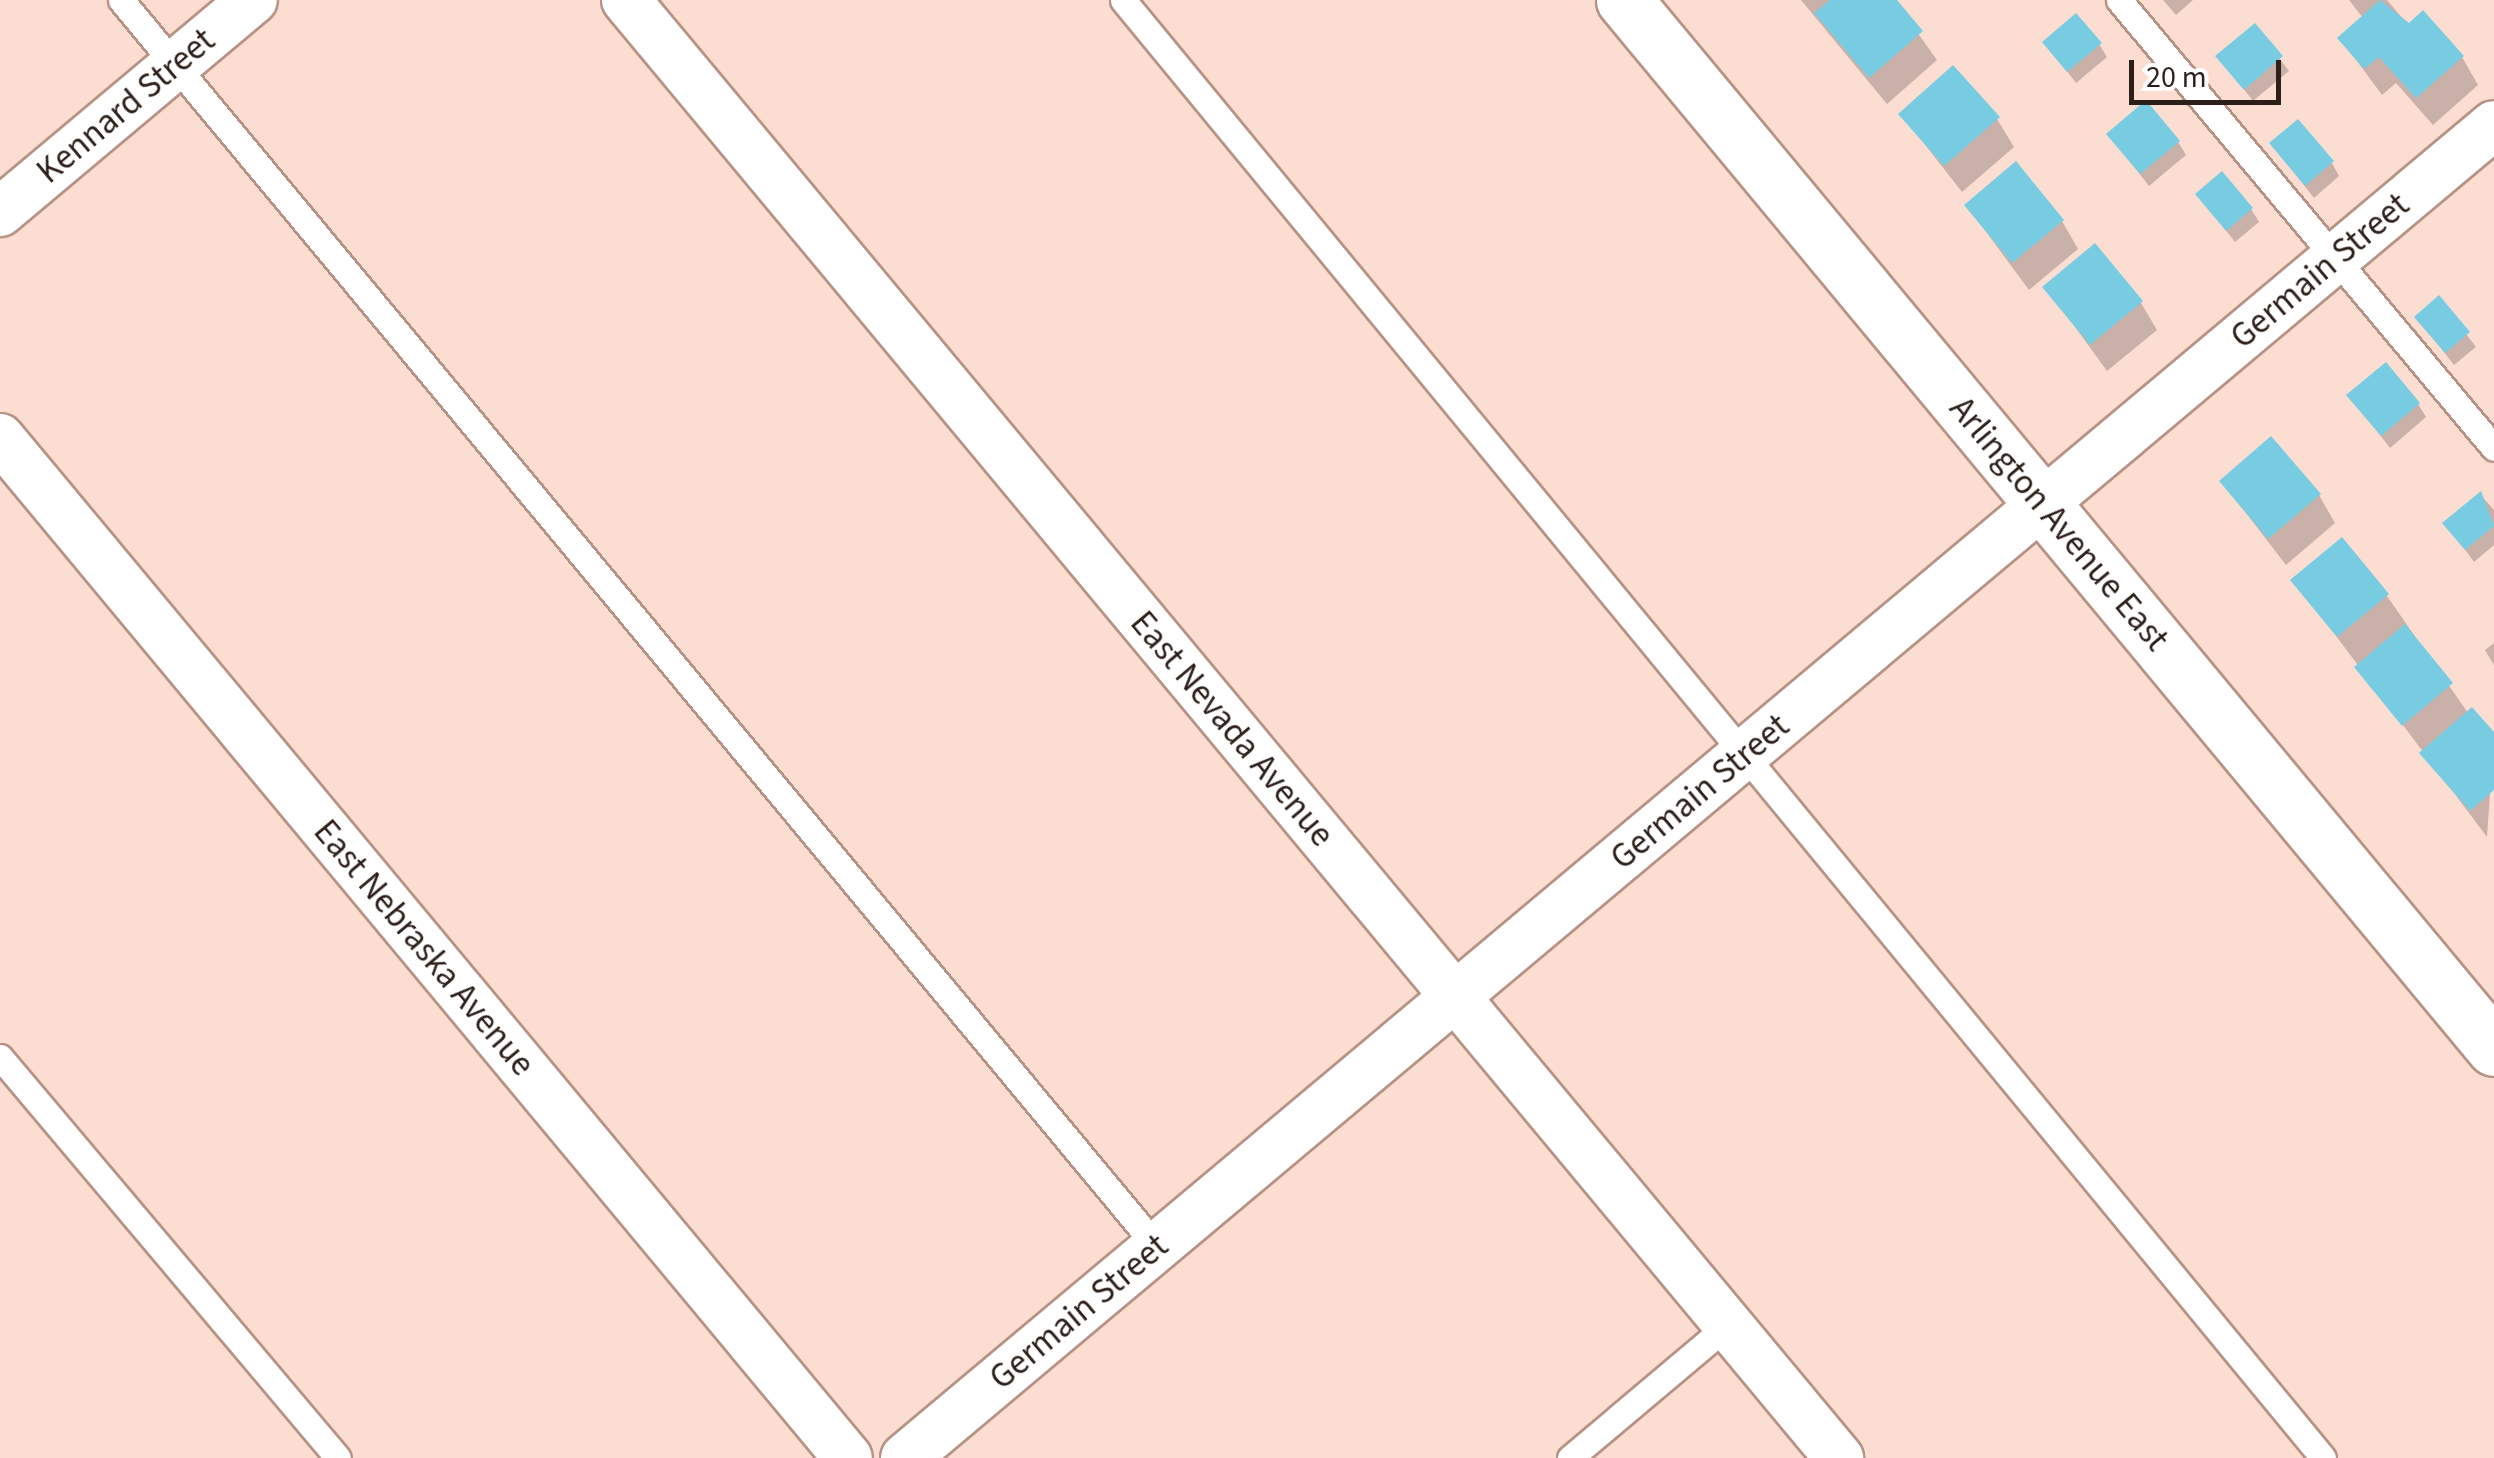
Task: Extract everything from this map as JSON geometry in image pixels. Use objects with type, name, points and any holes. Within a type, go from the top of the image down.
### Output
[{"type":"street","name":"Kennard Street","points":[[0,212],[253,0]]},
{"type":"street","name":"East Nevada Avenue","points":[[626,0],[1839,1458]]},
{"type":"street","name":"Arlington Avenue East","points":[[1624,0],[2494,1048]]},
{"type":"street","name":"Germain Street","points":[[906,1458],[2494,125]]},
{"type":"street","name":"East Nebraska Avenue","points":[[0,438],[848,1458]]},
{"type":"lane","points":[[122,0],[1157,1246]]},
{"type":"lane","points":[[1123,0],[2323,1458]]},
{"type":"lane","points":[[2119,0],[2494,448]]},
{"type":"lane","points":[[0,1057],[338,1458]]},
{"type":"lane","points":[[1570,1458],[1728,1325]]},
{"type":"building","points":[[1830,0],[1897,0],[1923,31],[1869,78],[1814,13]]},
{"type":"building","points":[[2380,0],[2409,23],[2423,10],[2464,56],[2416,98],[2379,57],[2364,69],[2337,38]]},
{"type":"building","points":[[2076,13],[2102,43],[2067,72],[2042,42]]},
{"type":"building","points":[[2255,23],[2283,56],[2244,90],[2215,56]]},
{"type":"building","points":[[1953,65],[2000,117],[1944,166],[1898,114]]},
{"type":"building","points":[[2146,100],[2180,141],[2140,174],[2106,134]]},
{"type":"building","points":[[2298,119],[2334,161],[2305,186],[2269,143]]},
{"type":"building","points":[[2016,161],[2064,220],[2012,263],[1964,205]]},
{"type":"building","points":[[2222,171],[2253,208],[2226,231],[2195,194]]},
{"type":"building","points":[[2095,243],[2143,301],[2090,345],[2042,287]]},
{"type":"building","points":[[2439,295],[2470,332],[2445,353],[2414,317]]},
{"type":"building","points":[[2386,362],[2420,403],[2381,436],[2346,395]]},
{"type":"building","points":[[2271,436],[2321,494],[2268,539],[2219,481]]},
{"type":"building","points":[[2481,491],[2494,526],[2465,550],[2442,523]]},
{"type":"building","points":[[2342,537],[2389,594],[2337,637],[2290,580]]},
{"type":"building","points":[[2405,624],[2453,683],[2402,726],[2354,667]]},
{"type":"building","points":[[2472,707],[2494,732],[2494,790],[2470,811],[2419,753]]}]
